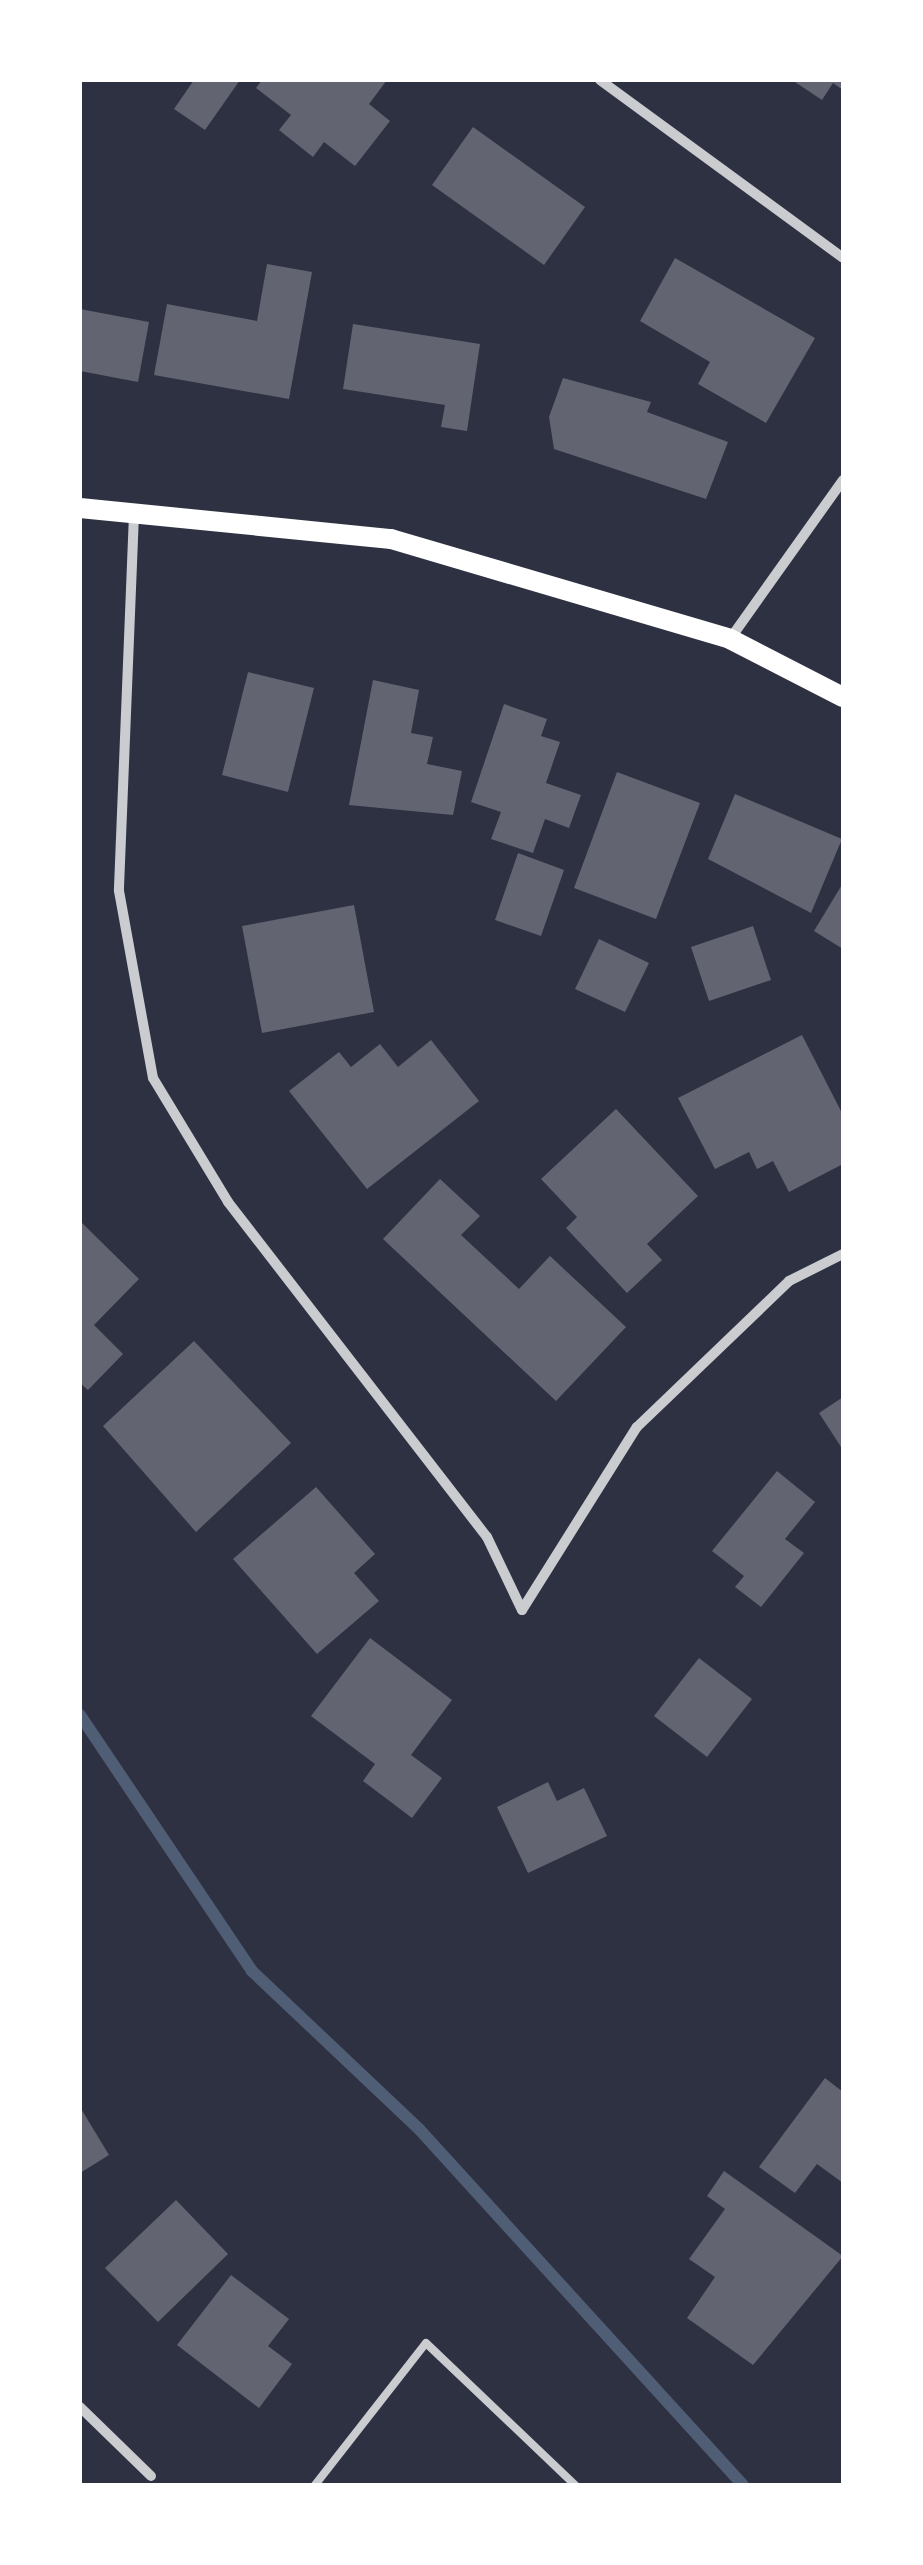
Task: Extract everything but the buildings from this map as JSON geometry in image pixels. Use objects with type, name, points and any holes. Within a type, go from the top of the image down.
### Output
[{"type":"main road","points":[[80,508],[134,508],[391,539],[730,639],[843,696]]},
{"type":"street","points":[[600,80],[843,258]]},
{"type":"street","points":[[730,639],[843,480]]},
{"type":"street","points":[[134,508],[118,891],[153,1078],[228,1202],[488,1537],[522,1610],[637,1427],[789,1282],[843,1254]]},
{"type":"street","points":[[80,2406],[151,2476]]},
{"type":"lane","points":[[315,2485],[426,2343],[576,2485]]},
{"type":"waterway","points":[[80,1715],[252,1971],[419,2129],[743,2485]]}]
